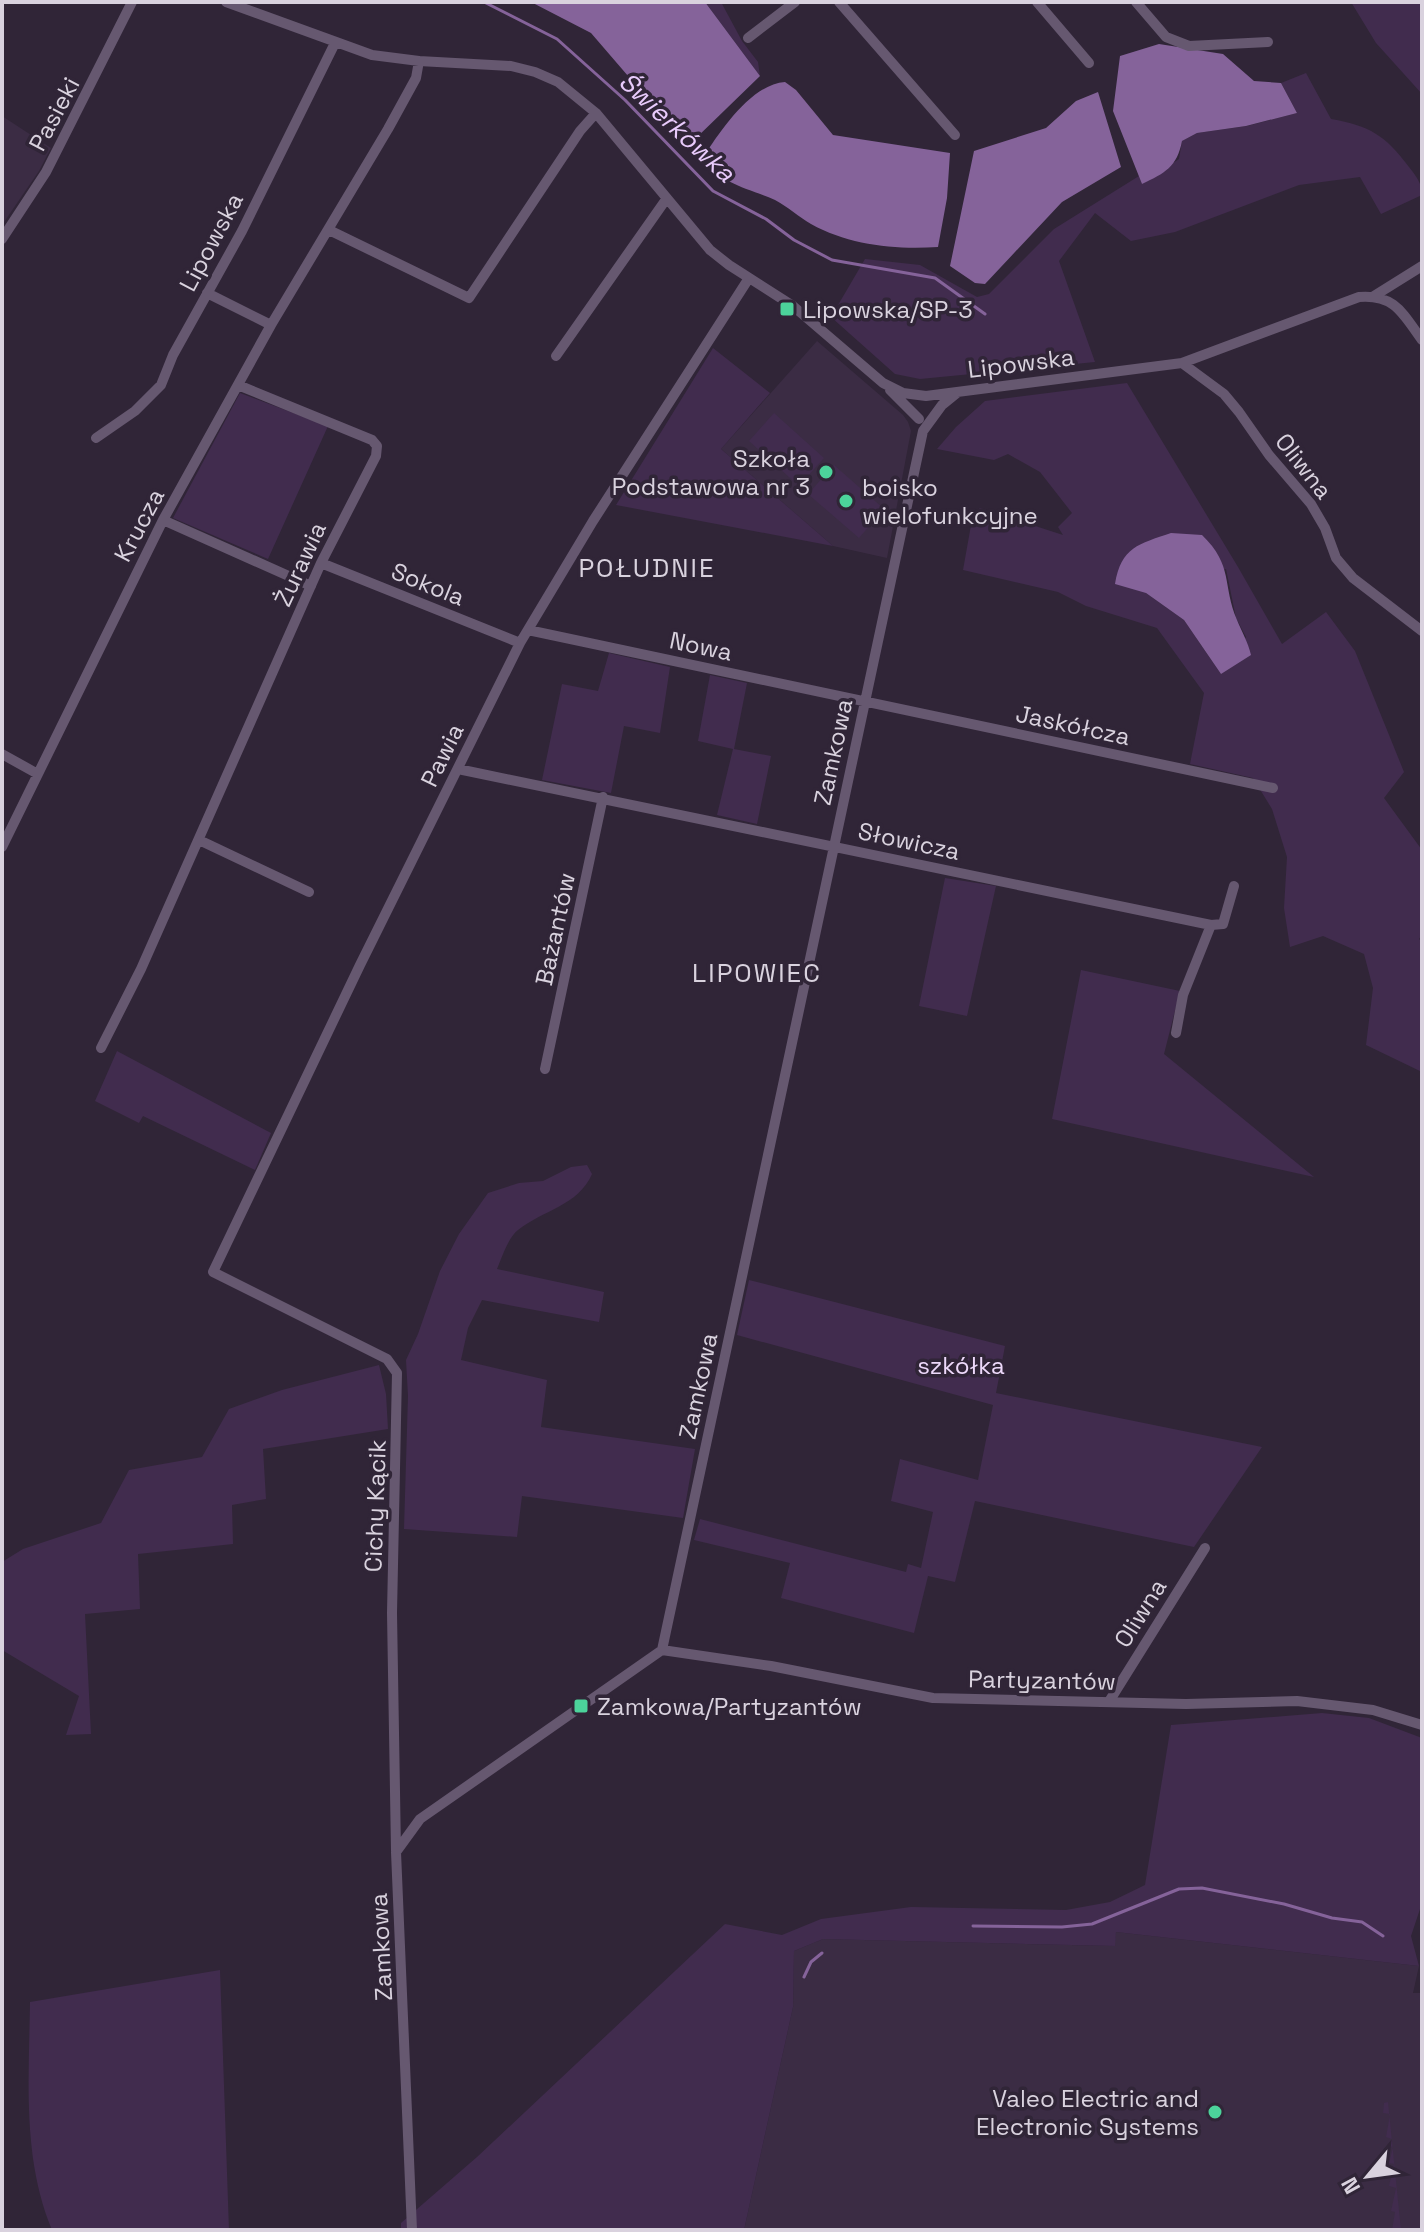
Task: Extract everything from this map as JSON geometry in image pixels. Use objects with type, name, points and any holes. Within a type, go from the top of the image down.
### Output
[{"type":"street","name":"Pasieki","points":[[2,239],[46,172],[132,2]]},
{"type":"street","name":"Lipowska","points":[[226,2],[372,55],[419,61],[486,63],[535,72],[558,82],[596,113],[710,250],[793,306],[883,383],[903,393],[924,396],[1182,363],[1359,297],[1374,296],[1422,266]]},
{"type":"street","points":[[748,38],[795,2]]},
{"type":"street","points":[[839,2],[955,135]]},
{"type":"street","points":[[1037,2],[1089,63]]},
{"type":"street","points":[[1136,2],[1166,37],[1189,46],[1268,42]]},
{"type":"street","name":"Lipowska","points":[[96,438],[135,411],[161,385],[173,355],[242,231],[335,43]]},
{"type":"street","name":"Krucza","points":[[2,847],[163,520],[271,325],[416,78],[419,61]]},
{"type":"street","points":[[329,230],[469,298],[580,131],[596,113]]},
{"type":"street","points":[[556,356],[667,198]]},
{"type":"street","name":"Pawia","points":[[213,1272],[360,965],[520,643],[593,521],[749,278]]},
{"type":"street","points":[[207,293],[271,325]]},
{"type":"street","points":[[1374,296],[1396,306],[1422,340]]},
{"type":"street","name":"Oliwna","points":[[1182,363],[1224,394],[1239,412],[1269,455],[1311,504],[1325,528],[1336,558],[1353,578],[1422,631]]},
{"type":"street","points":[[883,383],[925,419],[931,409],[924,396]]},
{"type":"street","name":"Żurawia","points":[[101,1048],[141,969],[321,563],[376,456],[377,446],[372,440],[238,385]]},
{"type":"street","name":"Zamkowa","points":[[662,1650],[925,419],[958,392]]},
{"type":"street","points":[[163,520],[311,586]]},
{"type":"street","name":"Sokola","points":[[321,563],[520,643]]},
{"type":"street","name":"Nowa","points":[[528,630],[865,702]]},
{"type":"street","name":"Jaskółcza","points":[[865,702],[1273,788]]},
{"type":"street","points":[[2,754],[36,773]]},
{"type":"street","name":"Słowicza","points":[[458,769],[1211,925]]},
{"type":"street","name":"Bażantów","points":[[545,1069],[603,797]]},
{"type":"street","points":[[199,840],[309,892]]},
{"type":"street","points":[[1176,1033],[1183,995],[1211,925],[1223,924],[1234,886]]},
{"type":"street","name":"Cichy Kącik","points":[[213,1272],[387,1359],[397,1373],[392,1613],[396,1852]]},
{"type":"street","name":"Oliwna","points":[[1110,1700],[1205,1548]]},
{"type":"street","points":[[396,1852],[420,1819],[662,1650]]},
{"type":"street","name":"Partyzantów","points":[[662,1650],[771,1666],[933,1698],[1186,1704],[1311,1702],[1373,1710],[1422,1725]]},
{"type":"street","name":"Zamkowa","points":[[396,1852],[412,2230]]},
{"type":"shaded area","points":[[2,116],[51,148],[2,225]]},
{"type":"shaded area","name":"Szkoła Podstawowa nr 3","points":[[817,341],[903,415],[911,431],[887,558],[833,546],[721,449]]},
{"type":"shaded area","points":[[1116,1932],[1419,1966],[1413,1993],[1422,1993],[1422,2230],[744,2230],[793,2007],[794,1951],[823,1939],[1114,1946]]},
{"type":"green space","points":[[705,2],[721,2],[742,41],[758,62],[760,76]]},
{"type":"green space","points":[[1351,2],[1422,2],[1422,94],[1376,43]]},
{"type":"green space","points":[[1306,73],[1331,119],[1356,125],[1384,140],[1416,177],[1422,195],[1381,214],[1360,177],[1299,185],[1175,232],[1131,241],[1095,213],[1059,261],[1095,362],[920,379],[895,374],[831,317],[865,259],[920,265],[977,297],[989,294],[1054,229],[1139,176],[1142,184],[1179,159],[1182,141],[1197,133],[1247,126],[1297,113],[1281,83]]},
{"type":"green space","points":[[713,348],[770,393],[721,449],[833,546],[616,505]]},
{"type":"green space","points":[[1127,383],[1282,644],[1326,612],[1355,651],[1404,772],[1384,798],[1422,850],[1422,935],[1419,939],[1422,942],[1422,1072],[1366,1045],[1373,988],[1364,954],[1323,936],[1290,947],[1284,908],[1287,857],[1272,809],[1253,778],[1190,764],[1204,693],[1157,628],[1086,606],[1058,592],[963,570],[973,514],[980,508],[1063,535],[1058,527],[1072,513],[1040,472],[1008,454],[994,460],[937,449],[985,401]],"holes":[[[1226,569],[1236,618],[1246,637],[1221,674],[1184,620],[1146,593]]]},
{"type":"green space","points":[[240,393],[328,426],[268,559],[173,518]]},
{"type":"green space","points":[[774,413],[824,458],[799,486],[749,441]]},
{"type":"green space","name":"boisko wielofunkcyjne","points":[[834,465],[884,509],[859,538],[808,494]]},
{"type":"green space","points":[[609,653],[670,667],[660,733],[624,726],[611,793],[542,780],[562,684],[598,691]]},
{"type":"green space","points":[[710,675],[747,683],[734,749],[771,756],[757,824],[717,815],[733,749],[698,741]]},
{"type":"green space","points":[[945,878],[996,886],[967,1016],[919,1006]]},
{"type":"green space","points":[[1081,970],[1180,991],[1164,1054],[1314,1177],[1052,1119]]},
{"type":"green space","points":[[117,1051],[271,1133],[255,1170],[143,1116],[139,1123],[95,1101]]},
{"type":"green space","points":[[587,1165],[592,1174],[586,1185],[569,1201],[514,1233],[497,1269],[604,1292],[599,1322],[482,1300],[468,1328],[461,1360],[547,1380],[541,1427],[695,1449],[683,1518],[522,1496],[517,1537],[404,1529],[408,1396],[406,1360],[440,1271],[459,1234],[488,1193],[519,1183],[543,1181],[571,1167]]},
{"type":"green space","name":"szkółka","points":[[749,1280],[1005,1346],[996,1393],[1262,1447],[1194,1547],[975,1501],[955,1582],[928,1576],[914,1633],[781,1598],[790,1563],[694,1540],[700,1519],[906,1572],[908,1564],[921,1568],[933,1512],[891,1501],[900,1459],[978,1480],[993,1405],[737,1335]]},
{"type":"green space","points":[[379,1365],[386,1394],[388,1429],[263,1449],[266,1499],[232,1505],[233,1544],[138,1554],[140,1609],[85,1614],[91,1734],[66,1735],[79,1696],[2,1650],[2,1562],[23,1549],[101,1523],[129,1470],[202,1457],[229,1409],[282,1390]]},
{"type":"green space","points":[[1322,1713],[1369,1718],[1422,1738],[1422,1903],[1411,1936],[1419,1966],[1116,1932],[1115,1946],[823,1939],[794,1951],[793,2007],[744,2230],[401,2230],[401,2223],[477,2157],[725,1924],[782,1935],[821,1919],[911,1907],[1066,1910],[1110,1902],[1145,1885],[1171,1725]]},
{"type":"green space","points":[[220,1970],[229,2230],[52,2230],[36,2175],[29,2118],[30,2002]]},
{"type":"green space","points":[[1388,2102],[1389,2114],[1383,2113],[1384,2103]]},
{"type":"green space","points":[[1390,2117],[1392,2139],[1386,2137]]},
{"type":"green space","points":[[1393,2148],[1401,2230],[1392,2230],[1395,2212],[1391,2211],[1396,2188],[1389,2186],[1394,2164],[1389,2163]]},
{"type":"water","points":[[531,2],[705,2],[760,76],[693,141],[678,134],[591,33]]},
{"type":"water","points":[[1159,44],[1223,54],[1254,81],[1281,83],[1297,113],[1246,126],[1197,133],[1182,141],[1177,157],[1169,168],[1142,184],[1113,111],[1120,56]]},
{"type":"water","points":[[785,82],[796,90],[833,135],[950,153],[947,198],[938,247],[889,247],[841,237],[811,224],[775,200],[716,173],[704,156],[719,134],[749,99],[773,85]]},
{"type":"water","points":[[1098,92],[1121,167],[1062,202],[985,284],[975,283],[950,266],[974,151],[1046,128],[1076,101]]},
{"type":"water","points":[[1171,533],[1202,535],[1223,566],[1233,608],[1251,655],[1221,674],[1184,620],[1146,593],[1115,584],[1122,562],[1133,549]]},
{"type":"waterway","name":"Świerkówka","points":[[484,2],[557,39],[625,100],[713,191],[832,260],[935,278],[985,314]]},
{"type":"waterway","points":[[973,1926],[1062,1927],[1092,1924],[1179,1889],[1202,1888],[1362,1922],[1383,1936]]},
{"type":"waterway","points":[[804,1977],[811,1962],[822,1953]]},
{"type":"place","name":"Lipowska/SP-3","points":[[787,309]]},
{"type":"place","name":"Szkoła Podstawowa nr 3","points":[[826,472]]},
{"type":"place","name":"boisko wielofunkcyjne","points":[[846,501]]},
{"type":"place","name":"Zamkowa/Partyzantów","points":[[581,1706]]},
{"type":"place","name":"Valeo Electric and Electronic Systems","points":[[1215,2112]]},
{"type":"district","name":"POŁUDNIE","points":[[647,568]]},
{"type":"district","name":"LIPOWIEC","points":[[757,973]]}]
